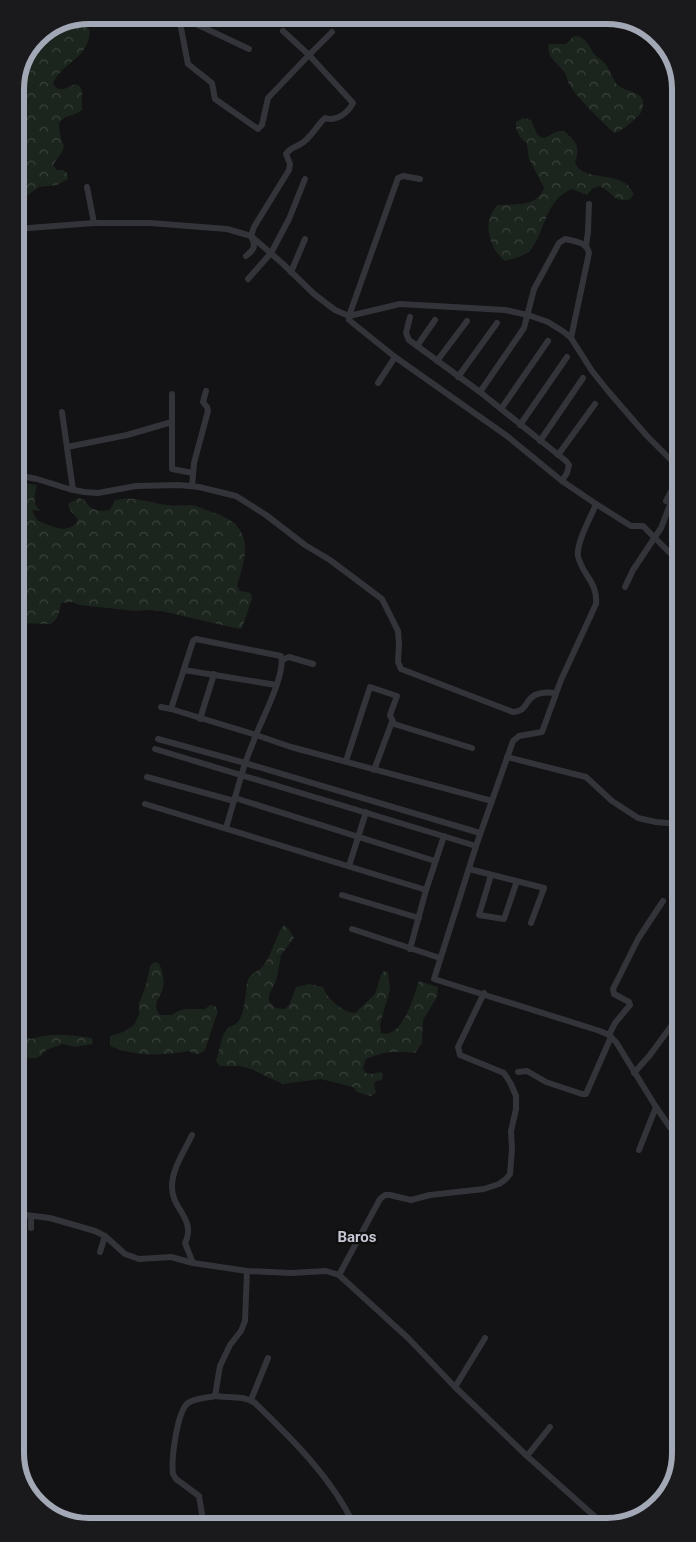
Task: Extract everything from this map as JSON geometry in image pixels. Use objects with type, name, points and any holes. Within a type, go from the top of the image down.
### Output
[{"type":"street","points":[[180,24],[188,64],[212,82],[215,98],[258,129],[262,125],[268,98],[332,32]]},
{"type":"street","points":[[196,24],[249,49]]},
{"type":"street","points":[[246,256],[255,247],[251,236],[259,219],[289,170],[290,164],[286,154],[288,151],[306,140],[325,118],[331,120],[338,119],[353,105],[309,55],[283,31]]},
{"type":"street","points":[[420,179],[403,176],[398,178],[349,316],[350,321],[394,357],[507,436],[562,481],[631,526],[643,526],[672,555]]},
{"type":"street","points":[[248,279],[271,253],[305,179]]},
{"type":"street","points":[[87,187],[94,224]]},
{"type":"street","points":[[571,338],[589,253],[586,246],[589,204]]},
{"type":"street","points":[[24,228],[150,223],[227,229],[251,236],[335,310],[349,316],[400,304],[506,310],[548,322],[571,338],[603,384],[647,436],[672,461]]},
{"type":"street","points":[[291,272],[305,239]]},
{"type":"street","points":[[480,392],[521,334],[534,289],[559,243],[565,239],[580,242],[586,246]]},
{"type":"street","points":[[410,317],[406,336],[408,340],[480,392],[569,465],[562,481]]},
{"type":"street","points":[[416,346],[435,320]]},
{"type":"street","points":[[437,362],[467,321]]},
{"type":"street","points":[[458,377],[496,323]]},
{"type":"street","points":[[501,409],[548,341]]},
{"type":"street","points":[[378,383],[394,357]]},
{"type":"street","points":[[520,425],[568,357]]},
{"type":"street","points":[[540,441],[583,378]]},
{"type":"street","points":[[192,486],[193,472],[208,411],[203,402],[206,391]]},
{"type":"street","points":[[172,394],[172,469],[193,472]]},
{"type":"street","points":[[558,455],[595,404]]},
{"type":"street","points":[[62,412],[73,490]]},
{"type":"street","points":[[67,447],[127,435],[172,422]]},
{"type":"street","points":[[24,476],[73,490],[98,493],[136,486],[192,486],[236,496],[266,515],[305,545],[330,560],[382,599],[398,631],[400,644],[398,662],[401,668],[513,712],[524,708],[527,702],[536,694],[556,693]]},
{"type":"street","points":[[666,501],[672,490]]},
{"type":"street","points":[[625,587],[633,570],[661,528],[672,497]]},
{"type":"street","points":[[596,504],[578,546],[581,564],[597,594],[596,604],[556,693],[542,732],[519,736],[513,741],[480,833],[434,978],[600,1031],[610,1036],[616,1042],[672,1130]]},
{"type":"street","points":[[171,709],[193,641],[196,639],[279,655],[282,660],[276,685],[245,763],[226,828]]},
{"type":"street","points":[[282,660],[289,657],[313,664]]},
{"type":"street","points":[[184,670],[276,685]]},
{"type":"street","points":[[200,718],[214,674]]},
{"type":"street","points":[[346,761],[370,687],[397,696],[390,715],[392,722],[374,770]]},
{"type":"street","points":[[161,707],[256,734],[291,747],[492,801]]},
{"type":"street","points":[[392,722],[472,748]]},
{"type":"street","points":[[158,739],[480,833]]},
{"type":"street","points":[[155,749],[476,846]]},
{"type":"street","points":[[507,757],[586,777],[612,801],[638,818],[672,823]]},
{"type":"street","points":[[147,777],[235,800],[435,862]]},
{"type":"street","points":[[145,804],[426,890]]},
{"type":"street","points":[[349,866],[366,812]]},
{"type":"street","points":[[410,948],[420,918],[419,912],[444,836]]},
{"type":"street","points":[[469,869],[544,888],[531,923]]},
{"type":"street","points":[[491,875],[479,915],[504,919],[517,881]]},
{"type":"street","points":[[342,894],[420,918]]},
{"type":"street","points":[[518,1072],[526,1071],[546,1082],[586,1094],[616,1023],[630,1005],[629,1002],[614,994],[612,989],[638,939],[663,901]]},
{"type":"street","points":[[352,929],[440,958]]},
{"type":"street","points":[[339,1275],[380,1199],[385,1195],[411,1200],[430,1195],[484,1189],[506,1180],[510,1174],[511,1131],[516,1109],[516,1096],[511,1084],[504,1073],[460,1055],[458,1051],[458,1047],[484,993]]},
{"type":"street","points":[[634,1073],[672,1025]]},
{"type":"street","points":[[639,1150],[656,1107]]},
{"type":"street","points":[[192,1135],[174,1174],[172,1196],[188,1226],[188,1238],[185,1244],[192,1263]]},
{"type":"street","points":[[24,1215],[63,1221],[95,1231],[105,1236],[125,1254],[139,1259],[170,1257],[192,1263],[247,1271],[291,1273],[326,1271],[339,1275],[408,1338],[455,1387],[527,1456],[596,1518]]},
{"type":"street","points":[[31,1216],[31,1228]]},
{"type":"street","points":[[100,1252],[105,1236]]},
{"type":"street","points":[[215,1396],[220,1366],[245,1321],[247,1271]]},
{"type":"street","points":[[455,1387],[485,1338]]},
{"type":"street","points":[[251,1400],[268,1358]]},
{"type":"street","points":[[203,1518],[199,1496],[176,1479],[172,1469],[178,1422],[185,1406],[190,1401],[215,1396],[238,1397],[251,1400],[304,1453],[341,1500],[350,1518]]},
{"type":"street","points":[[527,1456],[550,1427]]},
{"type":"green space","points":[[83,24],[90,30],[85,48],[62,70],[53,84],[58,89],[64,89],[75,84],[80,86],[82,91],[82,110],[59,123],[60,135],[64,146],[53,165],[57,170],[63,170],[67,173],[68,179],[57,185],[39,187],[24,198],[24,84],[26,72],[30,60],[46,40],[56,32]]},
{"type":"green space","points":[[574,36],[585,40],[596,56],[606,65],[617,84],[637,94],[643,100],[640,114],[620,131],[614,133],[590,110],[573,90],[568,83],[565,73],[549,53],[549,44],[566,44]]},
{"type":"green space","points":[[523,118],[531,120],[537,134],[542,138],[564,131],[572,138],[576,145],[578,152],[575,163],[580,169],[587,173],[622,181],[629,186],[634,194],[630,199],[621,200],[599,186],[592,189],[587,195],[572,189],[564,193],[553,204],[537,240],[530,250],[522,256],[505,261],[495,250],[489,234],[490,218],[493,211],[498,205],[525,203],[537,199],[544,188],[529,159],[527,144],[520,137],[516,128],[516,122]]},
{"type":"green space","points":[[24,483],[37,485],[35,502],[41,511],[32,510],[37,520],[59,528],[70,528],[78,520],[68,504],[79,498],[92,508],[102,511],[110,510],[115,500],[128,498],[168,505],[191,505],[226,518],[235,524],[241,532],[245,550],[237,586],[240,591],[251,593],[252,599],[242,628],[239,629],[161,611],[136,611],[79,605],[73,602],[61,603],[58,615],[51,624],[24,623]]},
{"type":"green space","points":[[284,925],[294,938],[281,955],[276,981],[269,995],[269,1001],[275,1008],[285,1009],[289,1005],[296,987],[309,984],[323,987],[336,1004],[355,1013],[375,994],[384,971],[388,972],[390,990],[380,1024],[381,1033],[389,1033],[401,1023],[411,1005],[419,981],[438,987],[437,997],[423,1020],[422,1043],[415,1053],[390,1052],[366,1059],[363,1068],[366,1073],[381,1072],[383,1074],[382,1080],[376,1081],[374,1084],[376,1093],[371,1096],[357,1092],[353,1087],[321,1079],[283,1084],[251,1069],[239,1066],[220,1066],[216,1061],[223,1035],[228,1027],[239,1021],[242,1015],[249,978],[265,963]]},
{"type":"green space","points":[[154,962],[159,963],[164,985],[156,1004],[160,1015],[172,1015],[184,1009],[205,1009],[210,1005],[215,1006],[218,1011],[205,1050],[201,1053],[195,1054],[189,1051],[169,1054],[139,1054],[110,1046],[110,1036],[123,1032],[134,1025],[139,1015],[139,1003],[146,985],[150,966]]},
{"type":"green space","points":[[54,1035],[92,1038],[93,1044],[75,1047],[63,1044],[46,1050],[36,1058],[24,1059],[24,1036],[31,1039]]},
{"type":"district","name":"Baros","points":[[357,1237]]}]
